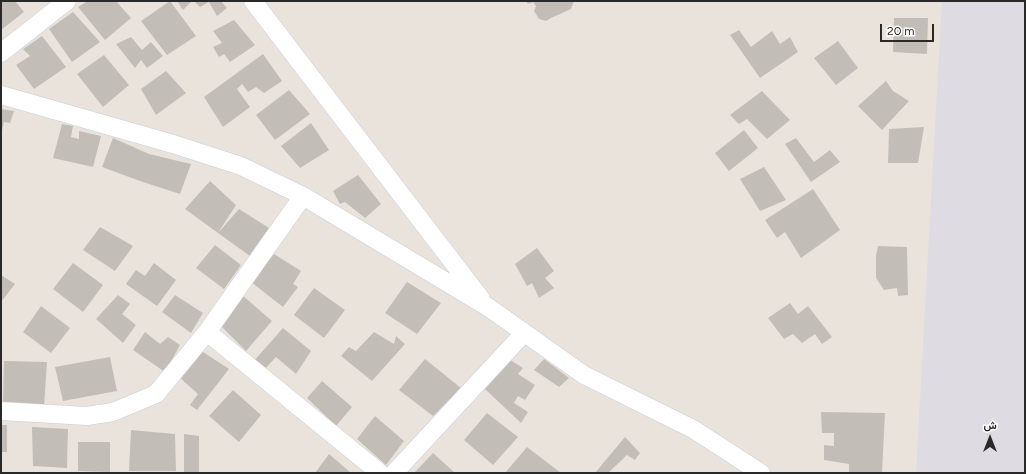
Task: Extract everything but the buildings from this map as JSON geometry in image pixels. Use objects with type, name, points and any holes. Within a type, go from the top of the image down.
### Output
[{"type":"street","points":[[1,53],[67,1]]},
{"type":"street","points":[[253,1],[488,308]]},
{"type":"street","points":[[1,95],[173,144],[241,166],[304,196],[488,308],[584,375],[693,429],[761,473]]},
{"type":"street","points":[[1,412],[87,416],[113,412],[156,394],[207,332],[304,196]]},
{"type":"street","points":[[207,332],[380,473]]},
{"type":"street","points":[[394,473],[524,333]]},
{"type":"shaded area","points":[[942,1],[1025,1],[1025,473],[916,473]]}]
